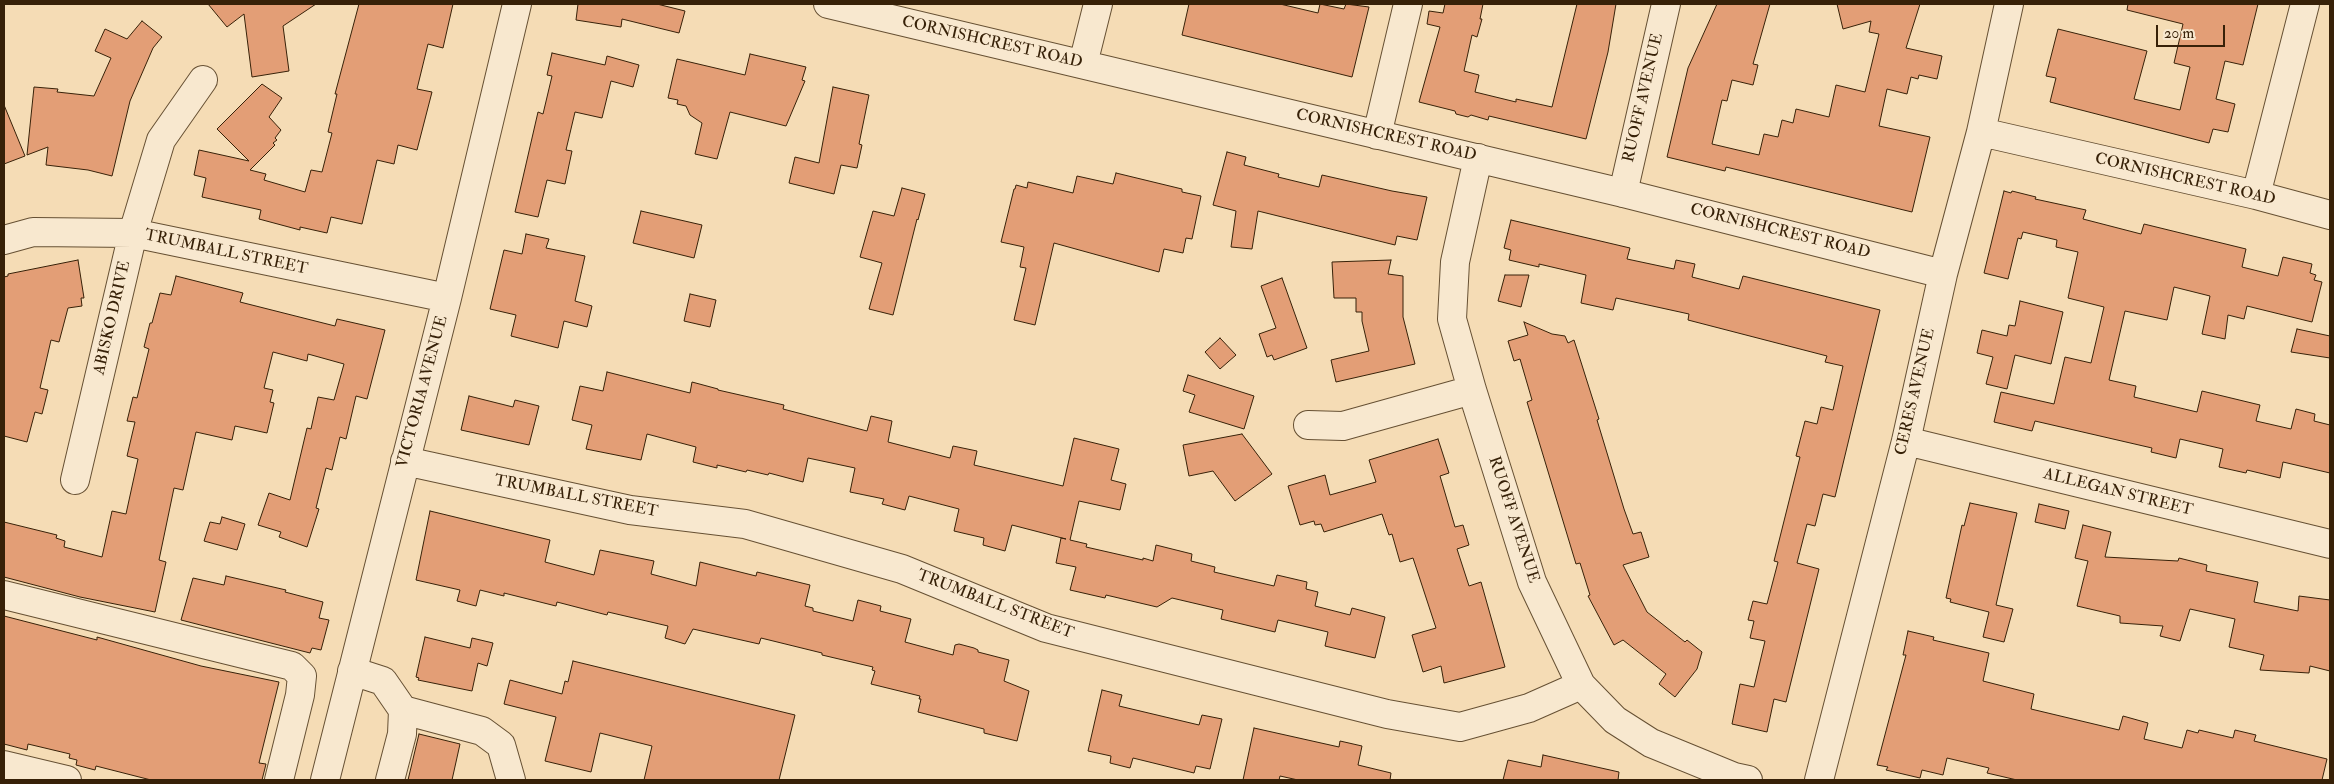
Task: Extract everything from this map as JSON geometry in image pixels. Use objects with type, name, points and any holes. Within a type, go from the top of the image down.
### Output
[{"type":"street","name":"VICTORIA AVENUE","points":[[325,780],[447,298],[517,4]]},
{"type":"street","name":"CORNISHCREST ROAD","points":[[828,4],[1623,193],[1943,274]]},
{"type":"street","points":[[1083,64],[1098,4]]},
{"type":"street","points":[[1377,134],[1408,4]]},
{"type":"street","name":"RUOFF AVENUE","points":[[1623,193],[1666,4]]},
{"type":"street","name":"CERES AVENUE","points":[[1819,780],[1906,442],[1943,274],[1981,132],[2009,4]]},
{"type":"street","points":[[2256,195],[2305,4]]},
{"type":"street","name":"ABISKO DRIVE","points":[[75,480],[133,233],[161,140],[203,80]]},
{"type":"street","name":"CORNISHCREST ROAD","points":[[1981,132],[2256,195],[2330,215]]},
{"type":"street","name":"RUOFF AVENUE","points":[[1478,158],[1455,262],[1452,319],[1472,390],[1532,582],[1581,684],[1615,720],[1652,744],[1734,777],[1748,780]]},
{"type":"street","name":"TRUMBALL STREET","points":[[4,240],[33,232],[133,233],[447,298]]},
{"type":"street","points":[[1308,425],[1343,426],[1472,390]]},
{"type":"street","name":"ALLEGAN STREET","points":[[1906,442],[2330,544]]},
{"type":"street","name":"TRUMBALL STREET","points":[[405,461],[630,510],[744,524],[902,569],[1046,628],[1387,714],[1460,727],[1529,708],[1581,684]]},
{"type":"street","points":[[4,595],[292,666],[302,676],[300,695],[280,780]]},
{"type":"street","points":[[352,671],[383,681],[403,710],[402,734],[390,780]]},
{"type":"street","points":[[403,710],[482,731],[501,746],[511,780]]},
{"type":"street","points":[[4,765],[67,780]]},
{"type":"building","points":[[208,4],[316,4],[283,26],[289,71],[252,77],[244,14],[227,27]]},
{"type":"building","points":[[359,4],[453,4],[443,48],[428,44],[417,89],[432,92],[417,150],[398,145],[394,164],[377,160],[362,224],[331,217],[327,233],[300,227],[300,230],[259,219],[261,210],[202,197],[206,178],[194,175],[199,150],[249,161],[217,129],[262,84],[282,98],[269,117],[281,130],[275,138],[277,140],[273,143],[275,145],[250,170],[266,174],[264,180],[305,192],[311,170],[322,172],[332,133],[328,132],[337,94],[335,94]]},
{"type":"building","points":[[578,4],[657,4],[685,11],[679,33],[622,19],[621,27],[576,20]]},
{"type":"building","points":[[1189,4],[1280,4],[1318,13],[1320,4],[1344,9],[1346,4],[1369,7],[1352,77],[1182,35]]},
{"type":"building","points":[[1445,4],[1483,4],[1480,19],[1482,19],[1477,37],[1472,35],[1464,71],[1479,75],[1475,92],[1516,102],[1516,99],[1552,107],[1577,4],[1616,4],[1608,52],[1586,139],[1489,116],[1488,120],[1471,115],[1468,117],[1456,114],[1455,111],[1419,102],[1440,27],[1427,24],[1429,11],[1443,13]]},
{"type":"building","points":[[1717,4],[1770,4],[1753,64],[1758,65],[1753,85],[1732,80],[1727,101],[1722,100],[1712,144],[1759,155],[1764,134],[1778,137],[1782,120],[1793,123],[1796,109],[1829,117],[1836,85],[1865,92],[1879,34],[1869,32],[1871,21],[1843,29],[1837,4],[1920,4],[1906,48],[1942,56],[1937,79],[1919,75],[1918,79],[1911,77],[1907,94],[1887,89],[1879,126],[1930,137],[1912,212],[1726,167],[1725,171],[1667,157],[1688,68]]},
{"type":"building","points":[[2128,4],[2258,4],[2243,65],[2225,61],[2216,99],[2235,104],[2228,132],[2213,129],[2209,143],[2050,102],[2056,78],[2046,76],[2058,29],[2147,51],[2134,99],[2180,110],[2190,67],[2174,63],[2183,24],[2127,10]]},
{"type":"building","points":[[142,21],[162,37],[153,48],[130,101],[112,176],[88,170],[46,165],[48,147],[27,155],[34,87],[58,89],[57,92],[94,96],[111,58],[95,51],[105,29],[127,39]]},
{"type":"building","points":[[552,53],[605,65],[607,56],[639,65],[633,87],[611,81],[602,118],[575,112],[566,150],[572,151],[565,184],[547,180],[538,217],[515,212],[538,112],[543,114],[552,76],[547,75]]},
{"type":"building","points":[[750,54],[806,67],[802,80],[805,81],[786,126],[730,112],[717,159],[695,154],[702,123],[690,115],[686,106],[677,104],[678,100],[668,98],[677,59],[745,75]]},
{"type":"building","points":[[833,87],[869,95],[859,144],[862,145],[857,168],[841,165],[834,194],[789,183],[795,157],[819,163]]},
{"type":"building","points":[[4,105],[25,156],[4,164]]},
{"type":"building","points":[[1227,152],[1246,157],[1244,165],[1279,174],[1278,177],[1319,187],[1322,175],[1427,197],[1417,240],[1397,236],[1395,245],[1258,211],[1252,249],[1231,247],[1236,211],[1213,205]]},
{"type":"building","points":[[1116,173],[1182,189],[1182,192],[1201,196],[1192,239],[1186,238],[1183,253],[1164,249],[1159,272],[1054,243],[1035,325],[1014,320],[1026,268],[1020,267],[1024,247],[1001,242],[1016,185],[1027,188],[1028,182],[1073,193],[1077,176],[1113,184]]},
{"type":"building","points":[[902,188],[925,194],[893,315],[869,309],[882,263],[860,257],[873,211],[894,216]]},
{"type":"building","points":[[2004,191],[2011,193],[2012,191],[2036,197],[2035,199],[2086,210],[2083,219],[2141,234],[2144,224],[2246,249],[2242,267],[2278,276],[2283,257],[2312,264],[2310,273],[2316,275],[2314,280],[2322,282],[2312,322],[2247,306],[2244,319],[2228,315],[2225,339],[2202,334],[2210,296],[2174,287],[2167,320],[2125,311],[2109,380],[2136,386],[2134,397],[2197,412],[2202,391],[2260,405],[2256,421],[2291,429],[2296,409],[2315,414],[2314,421],[2330,425],[2330,473],[2283,462],[2280,478],[2247,470],[2246,473],[2219,467],[2223,449],[2180,439],[2176,458],[2151,452],[2152,448],[2035,421],[2032,431],[1994,422],[2001,392],[2054,404],[2065,357],[2091,363],[2104,307],[2068,298],[2078,252],[2056,247],[2057,240],[2023,232],[2021,239],[2018,238],[2008,279],[1984,273]]},
{"type":"building","points":[[641,211],[702,225],[694,258],[633,243]]},
{"type":"building","points":[[1511,220],[1630,248],[1627,259],[1674,269],[1676,260],[1695,264],[1692,277],[1739,289],[1743,276],[1880,310],[1835,497],[1823,494],[1815,526],[1807,524],[1797,563],[1819,569],[1786,702],[1774,699],[1767,732],[1732,724],[1740,684],[1754,687],[1765,641],[1750,638],[1754,621],[1748,620],[1753,601],[1767,604],[1778,562],[1774,561],[1800,457],[1796,456],[1805,421],[1817,424],[1821,407],[1833,410],[1843,366],[1825,362],[1827,356],[1688,320],[1689,314],[1616,298],[1613,310],[1581,303],[1586,275],[1539,264],[1539,267],[1509,260],[1511,250],[1504,248]]},
{"type":"building","points":[[526,234],[549,239],[546,248],[585,256],[575,301],[592,306],[587,327],[564,321],[558,348],[511,336],[516,315],[490,309],[504,250],[522,254]]},
{"type":"building","points":[[78,260],[84,298],[81,298],[82,306],[68,308],[59,342],[51,340],[40,388],[48,390],[42,414],[35,412],[27,442],[4,436],[4,277],[8,276],[8,274]]},
{"type":"building","points":[[1391,260],[1388,274],[1403,276],[1403,317],[1415,364],[1336,382],[1331,360],[1369,351],[1362,321],[1362,312],[1356,312],[1356,298],[1334,298],[1332,262]]},
{"type":"building","points":[[1505,275],[1529,275],[1521,307],[1498,301]]},
{"type":"building","points":[[176,276],[243,293],[240,302],[335,326],[337,319],[385,330],[367,399],[356,396],[346,439],[340,437],[332,470],[326,468],[316,508],[319,509],[307,547],[279,537],[281,532],[258,525],[269,493],[290,500],[307,428],[311,429],[318,397],[334,400],[344,364],[308,354],[307,361],[273,352],[264,388],[273,390],[270,402],[274,403],[267,433],[235,426],[232,440],[196,432],[183,490],[174,488],[159,560],[166,562],[155,612],[80,597],[4,577],[4,522],[57,535],[56,538],[65,541],[64,547],[102,557],[112,511],[126,514],[138,459],[127,456],[135,422],[127,421],[133,397],[137,398],[149,349],[144,347],[150,323],[152,323],[160,293],[171,295]]},
{"type":"building","points":[[1282,278],[1307,348],[1274,360],[1272,355],[1267,357],[1259,334],[1276,328],[1261,286]]},
{"type":"building","points":[[690,294],[716,300],[710,327],[684,321]]},
{"type":"building","points":[[2020,301],[2063,312],[2051,364],[2015,355],[2007,389],[1986,384],[1993,357],[1977,353],[1982,330],[2007,336],[2009,325],[2015,326]]},
{"type":"building","points":[[1524,322],[1552,334],[1565,336],[1568,343],[1574,340],[1599,419],[1597,420],[1624,509],[1633,534],[1641,532],[1649,557],[1623,565],[1647,612],[1685,642],[1687,640],[1702,652],[1697,669],[1675,697],[1659,684],[1666,674],[1623,640],[1614,645],[1588,596],[1590,595],[1580,563],[1576,564],[1527,402],[1532,400],[1520,359],[1514,361],[1508,341],[1528,335]]},
{"type":"building","points":[[2297,329],[2330,336],[2330,358],[2291,352]]},
{"type":"building","points":[[1220,338],[1236,355],[1220,369],[1205,352]]},
{"type":"building","points":[[607,372],[690,393],[692,382],[784,405],[783,409],[867,431],[871,416],[892,421],[888,442],[950,458],[953,446],[977,451],[974,465],[1063,486],[1074,438],[1119,449],[1111,480],[1126,484],[1120,510],[1079,501],[1070,540],[1087,544],[1086,547],[1153,561],[1156,545],[1192,554],[1191,561],[1215,567],[1214,572],[1274,586],[1277,575],[1307,582],[1306,589],[1318,592],[1315,606],[1350,615],[1352,608],[1385,617],[1375,658],[1325,646],[1328,632],[1278,620],[1275,632],[1221,619],[1223,610],[1172,598],[1157,607],[1106,595],[1105,598],[1070,590],[1076,567],[1056,563],[1061,538],[1066,539],[1012,525],[1005,551],[983,545],[984,538],[954,531],[959,509],[909,496],[905,510],[882,504],[884,499],[850,492],[855,468],[808,458],[803,482],[769,473],[768,475],[747,470],[746,472],[717,465],[717,468],[693,462],[696,447],[647,434],[641,460],[586,449],[592,425],[572,420],[580,386],[603,391]]},
{"type":"building","points":[[1188,375],[1254,396],[1244,429],[1189,412],[1195,395],[1183,391]]},
{"type":"building","points":[[469,396],[513,407],[515,400],[539,406],[529,445],[461,430]]},
{"type":"building","points":[[1242,434],[1272,474],[1235,501],[1213,471],[1189,476],[1183,445]]},
{"type":"building","points":[[1438,439],[1449,473],[1440,476],[1455,527],[1463,525],[1469,545],[1457,549],[1469,586],[1481,582],[1505,667],[1444,683],[1441,666],[1423,672],[1412,635],[1436,628],[1413,558],[1400,562],[1392,534],[1389,535],[1382,514],[1324,532],[1321,524],[1315,525],[1314,521],[1300,525],[1288,486],[1325,475],[1330,495],[1376,482],[1369,460]]},
{"type":"building","points":[[1970,503],[2017,513],[1996,605],[2013,609],[2004,642],[1983,637],[1989,612],[1950,602],[1951,599],[1946,598],[1962,525],[1964,526]]},
{"type":"building","points":[[2039,504],[2069,511],[2065,529],[2035,522]]},
{"type":"building","points":[[430,511],[550,540],[545,562],[594,575],[600,550],[654,561],[651,574],[696,586],[700,562],[756,576],[757,572],[810,585],[805,606],[813,608],[813,611],[853,621],[858,600],[881,606],[880,611],[911,619],[905,642],[953,655],[955,645],[959,644],[974,648],[978,652],[1009,660],[1004,681],[1029,691],[1017,741],[984,733],[984,729],[918,712],[920,696],[871,684],[875,671],[872,670],[873,667],[822,655],[822,653],[761,638],[759,644],[693,629],[685,644],[665,638],[668,626],[608,612],[607,615],[557,602],[556,606],[504,593],[504,596],[480,590],[476,606],[457,601],[460,590],[416,580]]},
{"type":"building","points":[[222,517],[245,524],[237,550],[204,541],[210,522],[220,524]]},
{"type":"building","points":[[2083,525],[2111,532],[2105,557],[2178,561],[2179,558],[2207,565],[2206,571],[2258,582],[2254,602],[2298,611],[2299,596],[2330,600],[2330,671],[2310,666],[2309,673],[2260,670],[2264,655],[2229,647],[2235,619],[2190,609],[2180,641],[2160,636],[2163,626],[2120,623],[2120,616],[2077,606],[2088,561],[2075,558]]},
{"type":"building","points":[[226,576],[286,590],[285,592],[323,602],[319,618],[329,620],[321,650],[312,648],[310,653],[181,620],[193,578],[224,585]]},
{"type":"building","points":[[4,616],[97,640],[97,637],[201,666],[279,682],[259,763],[266,764],[262,780],[151,780],[96,766],[95,770],[76,765],[77,760],[69,758],[70,754],[28,744],[27,750],[4,744]]},
{"type":"building","points":[[1908,631],[1934,637],[1933,640],[1989,653],[1983,681],[2034,694],[2031,709],[2119,730],[2123,716],[2148,723],[2144,739],[2182,748],[2187,730],[2198,733],[2199,730],[2233,738],[2235,730],[2256,735],[2254,741],[2327,759],[2322,780],[2017,780],[1987,773],[1989,768],[1947,758],[1943,775],[1922,770],[1920,778],[1886,770],[1888,767],[1877,765],[1906,655],[1903,655]]},
{"type":"building","points":[[425,637],[470,648],[472,638],[493,643],[487,666],[478,663],[472,691],[418,680],[419,678],[416,677]]},
{"type":"building","points":[[573,661],[795,715],[779,780],[644,780],[652,746],[600,733],[591,772],[545,761],[556,717],[504,704],[510,680],[562,694],[565,681],[568,682]]},
{"type":"building","points":[[1102,690],[1122,695],[1119,706],[1199,725],[1202,715],[1222,719],[1210,769],[1196,766],[1194,773],[1133,758],[1130,768],[1110,763],[1111,756],[1088,751]]},
{"type":"building","points":[[1254,728],[1339,747],[1340,741],[1362,746],[1358,765],[1391,773],[1390,780],[1298,780],[1280,776],[1279,780],[1243,780]]},
{"type":"building","points":[[419,734],[460,744],[452,780],[408,780]]},
{"type":"building","points":[[1543,755],[1619,772],[1618,780],[1503,780],[1508,760],[1541,767]]}]
